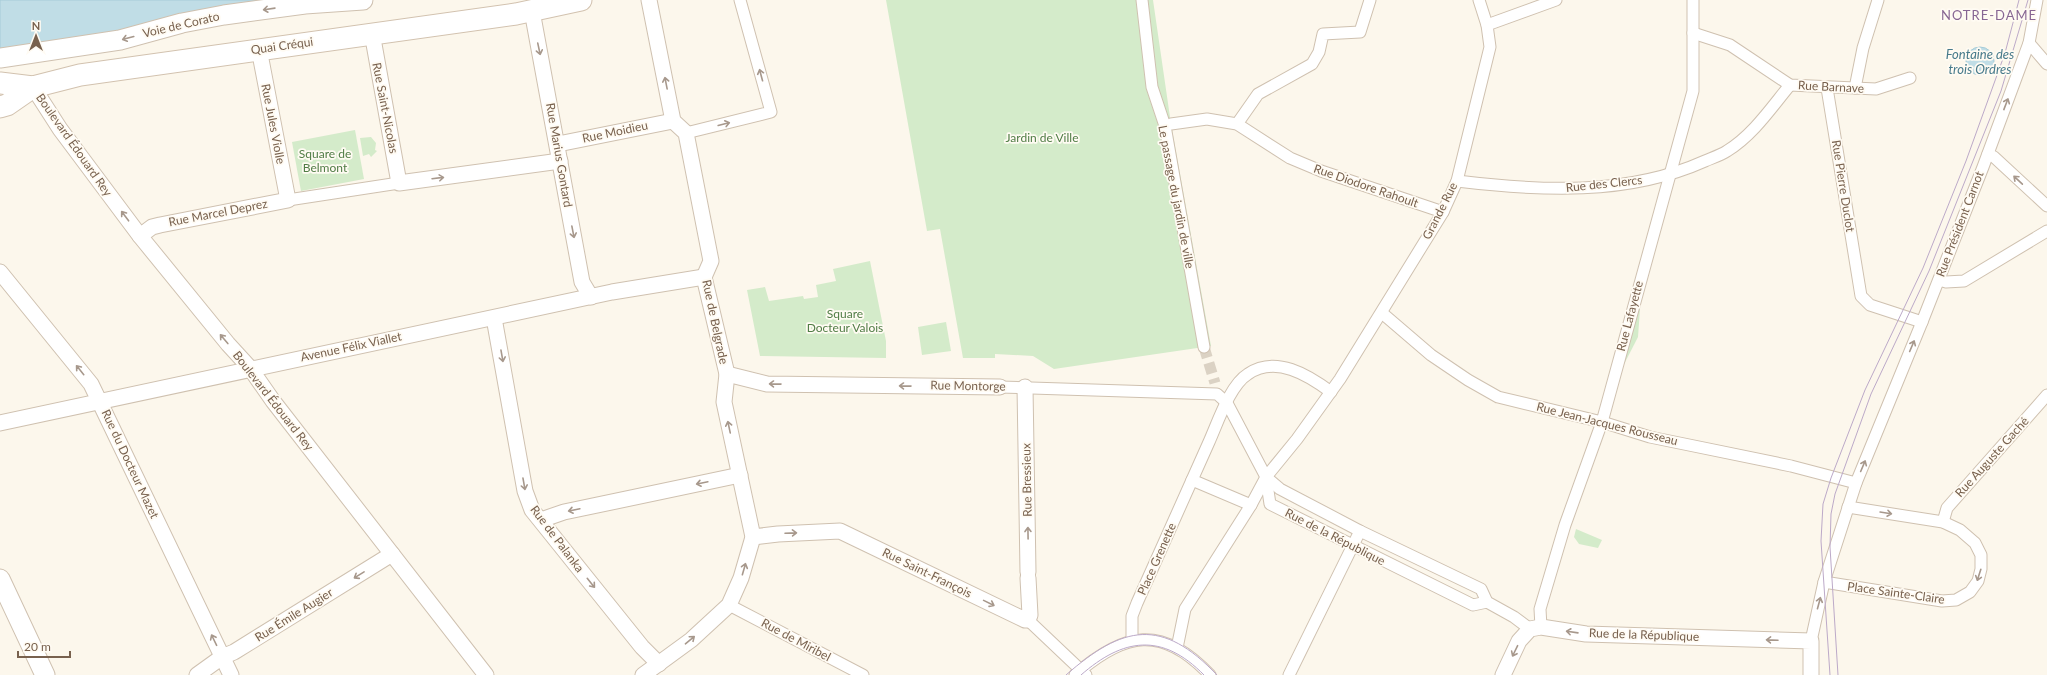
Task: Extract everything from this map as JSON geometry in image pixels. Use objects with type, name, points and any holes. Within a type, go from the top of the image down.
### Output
[{"type":"main road","name":"Quai Créqui","points":[[0,107],[7,106],[34,87],[80,75],[372,33],[531,5],[581,0]]},
{"type":"main road","name":"Quai Créqui","points":[[0,83],[34,87]]},
{"type":"street","name":"Voie de Corato","points":[[0,58],[120,40],[182,23],[224,15],[305,4],[363,0]]},
{"type":"street","points":[[649,0],[673,121],[686,133],[771,112],[740,0]]},
{"type":"street","name":"Le passage du jardin de ville","points":[[1142,0],[1152,87],[1165,126],[1204,347]]},
{"type":"street","points":[[1171,124],[1207,119],[1237,124],[1258,94],[1312,64],[1319,52],[1323,34],[1360,32],[1370,0]]},
{"type":"street","name":"Grande Rue","points":[[1331,392],[1382,313],[1443,212],[1457,181],[1490,47],[1487,25],[1480,0]]},
{"type":"street","points":[[1487,25],[1556,0]]},
{"type":"street","name":"Rue Lafayette","points":[[1536,628],[1540,609],[1565,525],[1602,422],[1668,175],[1693,91],[1693,0]]},
{"type":"street","points":[[1855,88],[1863,48],[1878,0]]},
{"type":"street","name":"Rue Président Carnot","points":[[1922,322],[1988,154],[2029,43],[2037,0]]},
{"type":"street","name":"Rue Marius Gontard","points":[[531,5],[558,144],[582,282],[591,297]]},
{"type":"street","name":"Rue Saint-Nicolas","points":[[372,33],[399,183]]},
{"type":"street","name":"Rue Barnave","points":[[1693,33],[1730,45],[1790,85],[1827,88],[1876,89],[1910,78]]},
{"type":"street","points":[[2029,43],[2047,64]]},
{"type":"street","name":"Rue Jules Violle","points":[[259,49],[293,199]]},
{"type":"street","name":"Rue des Clercs","points":[[1457,181],[1506,187],[1566,189],[1623,185],[1668,175],[1692,167],[1728,151],[1752,130],[1790,85]]},
{"type":"street","name":"Boulevard Édouard Rey","points":[[34,87],[60,129],[140,236],[228,344],[250,368],[273,401],[486,675]]},
{"type":"street","name":"Rue Pierre Duclot","points":[[1827,88],[1861,296],[1870,305],[1922,322]]},
{"type":"street","name":"Rue Moidieu","points":[[558,144],[673,121]]},
{"type":"street","name":"Rue Diodore Rahoult","points":[[1237,124],[1290,158],[1321,171],[1443,212]]},
{"type":"street","name":"Rue de Belgrade","points":[[643,675],[690,640],[729,605],[741,578],[753,537],[724,402],[727,374],[704,277],[711,261],[686,133]]},
{"type":"street","points":[[1988,154],[1994,157],[2047,206]]},
{"type":"street","points":[[293,199],[560,161]]},
{"type":"street","name":"Rue Marcel Deprez","points":[[140,236],[152,228],[160,225],[293,199]]},
{"type":"street","points":[[1938,280],[1946,282],[1964,281],[2047,231]]},
{"type":"street","name":"Rue du Docteur Mazet","points":[[0,272],[91,384],[101,402],[231,675]]},
{"type":"street","name":"Avenue Félix Viallet","points":[[0,423],[250,368],[591,297],[704,277]]},
{"type":"street","name":"Rue Jean-Jacques Rousseau","points":[[1382,313],[1430,355],[1468,380],[1498,397],[1602,422],[1650,437],[1791,466],[1856,483]]},
{"type":"street","name":"Rue de Palanka","points":[[494,318],[525,491],[532,510],[642,647],[659,664]]},
{"type":"street","points":[[1811,675],[1811,641],[1824,582],[1856,483],[1922,322]]},
{"type":"street","name":"Place Grenette","points":[[1132,640],[1132,616],[1137,603],[1234,390],[1247,374],[1262,367],[1280,366],[1309,376],[1331,392]]},
{"type":"street","name":"Rue Montorge","points":[[727,374],[767,384],[1025,387],[1210,392],[1218,394],[1227,403]]},
{"type":"street","name":"Rue Bressieux","points":[[1025,387],[1030,615],[1028,620]]},
{"type":"street","points":[[1177,648],[1185,608],[1251,505],[1266,477],[1297,439],[1331,392]]},
{"type":"street","name":"Rue Auguste Gaché","points":[[1943,522],[1947,508],[2047,395]]},
{"type":"street","points":[[1227,403],[1266,477]]},
{"type":"street","points":[[541,520],[564,512],[740,475]]},
{"type":"street","name":"Rue de la République","points":[[1266,477],[1280,489],[1360,531],[1481,589],[1486,602]]},
{"type":"street","name":"Rue de la République","points":[[1266,477],[1270,504],[1472,605],[1486,602],[1536,628],[1586,634],[1811,641]]},
{"type":"street","points":[[1192,480],[1251,505]]},
{"type":"street","name":"Place Sainte-Claire","points":[[1824,582],[1942,601],[1956,600],[1970,592],[1978,581],[1981,569],[1981,555],[1975,543],[1960,530],[1943,522],[1848,507]]},
{"type":"street","name":"Rue Saint-François","points":[[753,537],[778,534],[840,531],[1021,619],[1028,620],[1080,673]]},
{"type":"street","points":[[1290,675],[1354,547],[1360,531]]},
{"type":"street","name":"Rue Émile Augier","points":[[197,675],[222,657],[234,652],[392,554]]},
{"type":"street","points":[[0,579],[45,675]]},
{"type":"street","name":"Rue de Miribel","points":[[729,605],[863,675]]},
{"type":"street","points":[[1503,675],[1519,641],[1536,628]]},
{"type":"street","points":[[1080,673],[1102,652],[1132,640],[1150,640],[1165,642],[1177,648],[1210,675]]},
{"type":"green space","name":"Jardin de Ville","points":[[886,0],[1153,0],[1171,124],[1211,346],[1054,369],[1033,356],[995,354],[995,358],[963,358],[940,229],[927,231]]},
{"type":"green space","name":"Square de Belmont","points":[[355,130],[364,179],[301,191],[292,142]]},
{"type":"green space","points":[[371,137],[376,143],[375,150],[377,151],[371,157],[369,154],[363,156],[360,138]]},
{"type":"green space","name":"Square Docteur Valois","points":[[870,261],[886,341],[886,358],[760,356],[747,290],[765,287],[769,301],[803,296],[804,299],[818,297],[816,285],[836,281],[833,269]]},
{"type":"green space","points":[[1636,306],[1640,309],[1638,337],[1618,376]]},
{"type":"green space","points":[[946,322],[951,351],[922,355],[918,327]]},
{"type":"green space","points":[[1576,529],[1602,540],[1598,548],[1579,544],[1574,537]]},
{"type":"water","points":[[0,0],[286,0],[110,36],[0,51]]},
{"type":"water","name":"Fontaine des trois Ordres","points":[[1980,47],[1990,51],[1994,61],[1990,71],[1980,75],[1970,71],[1966,61],[1970,51]]},
{"type":"tunnel","points":[[1204,347],[1215,383]]},
{"type":"tram line","points":[[1830,675],[1821,541],[1823,504],[1831,478],[1865,390],[1923,268],[1966,161],[2005,53],[2019,0]]},
{"type":"tram line","points":[[1838,675],[1830,547],[1831,514],[1835,494],[1871,394],[1929,271],[2001,91],[2028,0]]},
{"type":"tram line","points":[[1066,675],[1087,658],[1106,646],[1124,638],[1142,634],[1160,636],[1178,644],[1197,656],[1217,675]]},
{"type":"tram line","points":[[1081,675],[1112,653],[1127,647],[1142,645],[1158,646],[1173,652],[1188,661],[1204,675]]},
{"type":"district","name":"NOTRE-DAME","points":[[1989,15]]}]
